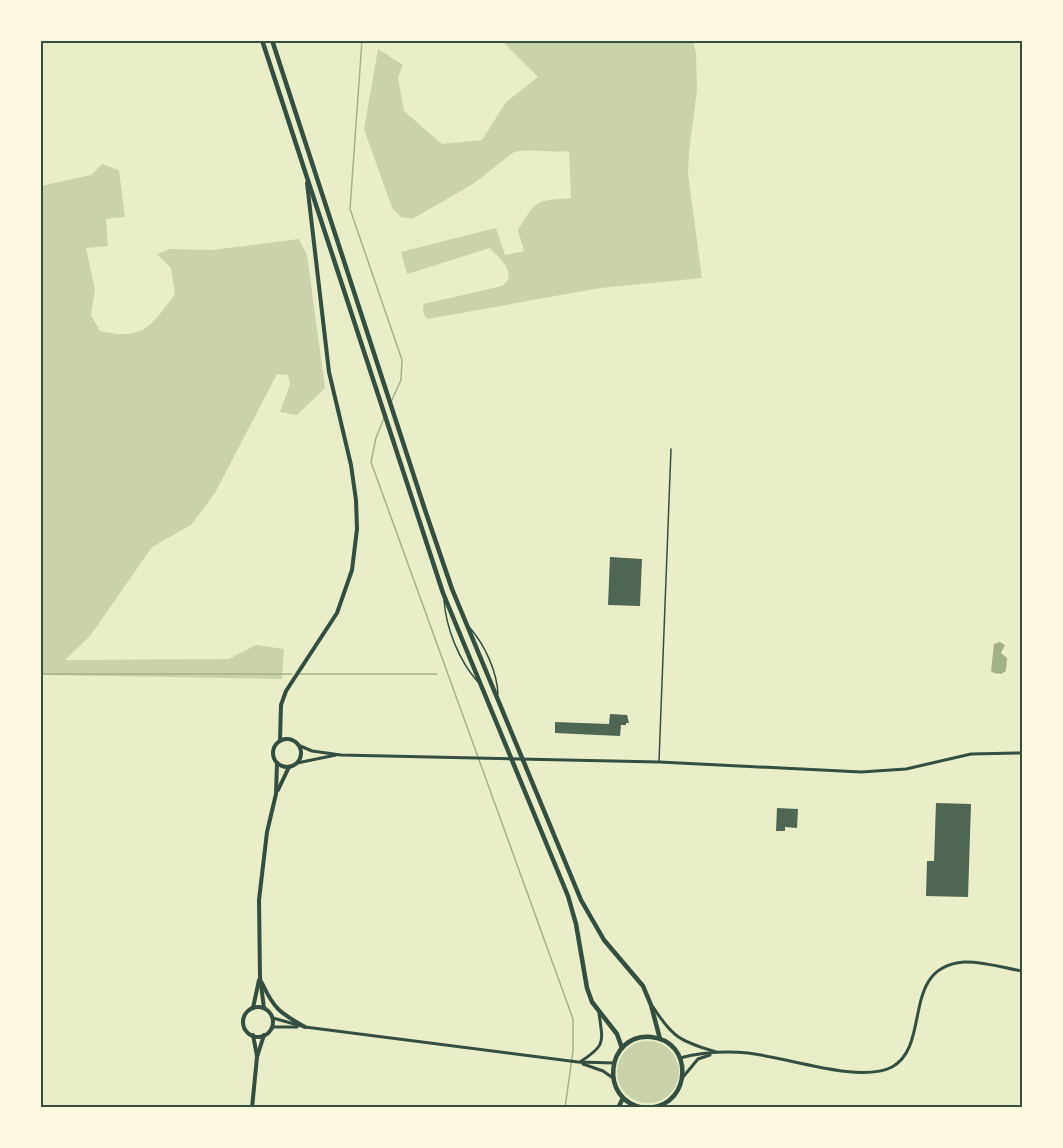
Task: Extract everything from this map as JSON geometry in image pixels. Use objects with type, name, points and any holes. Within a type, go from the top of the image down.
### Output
[{"type":"main road","points":[[262,40],[443,593],[568,896],[576,924],[587,988],[599,1013],[617,1034],[622,1048]]},
{"type":"main road","points":[[272,40],[425,510],[465,623],[581,900],[604,940],[643,986],[651,1005],[660,1039]]},
{"type":"main road","points":[[644,1107],[632,1106],[618,1092],[613,1078],[614,1063],[622,1048],[630,1042],[650,1037],[669,1043],[680,1058],[683,1077],[678,1091],[672,1098],[665,1104],[650,1107]]},
{"type":"main road","points":[[618,1107],[623,1098]]},
{"type":"street","points":[[280,741],[281,705],[286,691],[337,613],[352,570],[357,529],[351,465],[329,372],[306,180]]},
{"type":"street","points":[[264,1008],[260,977],[260,872],[276,794],[277,763],[273,751],[275,745],[280,741],[291,740],[312,751],[341,754],[659,762],[882,772],[906,769],[971,754],[1023,753]]},
{"type":"street","points":[[297,763],[300,754],[298,745]]},
{"type":"street","points":[[277,763],[282,767],[289,767],[297,763],[341,754]]},
{"type":"street","points":[[276,794],[289,767]]},
{"type":"street","points":[[680,1058],[717,1052],[751,1053],[858,1073],[877,1073],[893,1066],[906,1053],[920,998],[931,977],[946,967],[963,962],[1023,971]]},
{"type":"street","points":[[260,977],[253,1008],[244,1016],[243,1022],[248,1032],[253,1035],[264,1035]]},
{"type":"street","points":[[260,977],[277,1010],[305,1027]]},
{"type":"street","points":[[651,1005],[665,1026],[676,1037],[687,1043],[717,1052]]},
{"type":"street","points":[[252,1107],[257,1057],[264,1035],[272,1027],[273,1018],[264,1008],[253,1008]]},
{"type":"street","points":[[578,1062],[595,1052],[601,1045],[599,1013]]},
{"type":"street","points":[[273,1018],[305,1027]]},
{"type":"street","points":[[272,1027],[305,1027],[578,1062],[614,1063]]},
{"type":"street","points":[[253,1035],[257,1057]]},
{"type":"street","points":[[683,1077],[698,1059],[717,1052]]},
{"type":"street","points":[[578,1062],[603,1071],[613,1078]]},
{"type":"lane","points":[[659,762],[672,449]]},
{"type":"shaded area","points":[[502,41],[693,41],[696,53],[697,90],[688,174],[702,278],[600,288],[428,319],[425,316],[424,304],[502,286],[509,277],[508,272],[503,262],[490,248],[407,274],[401,252],[496,228],[505,255],[524,251],[518,230],[529,212],[543,201],[571,198],[569,151],[514,152],[473,184],[412,219],[401,217],[392,208],[364,129],[378,49],[403,65],[398,77],[404,111],[442,144],[482,140],[506,102],[538,77]]},
{"type":"shaded area","points":[[102,164],[119,170],[125,217],[106,219],[108,246],[86,248],[95,290],[91,315],[100,331],[115,334],[137,332],[159,315],[175,294],[171,268],[157,254],[170,249],[213,250],[299,239],[307,255],[325,388],[297,415],[280,412],[290,384],[288,375],[277,374],[215,493],[191,525],[152,547],[90,636],[65,660],[229,659],[256,645],[284,649],[282,679],[41,675],[41,186],[91,175]]},
{"type":"shaded area","points":[[1000,642],[1005,645],[1001,653],[1007,658],[1006,671],[1001,674],[991,671],[994,644]]},
{"type":"shaded area","points":[[648,1041],[670,1050],[679,1072],[670,1094],[648,1103],[626,1094],[617,1072],[626,1050]]},
{"type":"building","points":[[610,557],[642,559],[640,606],[608,605]]},
{"type":"building","points":[[610,714],[627,715],[629,723],[621,725],[620,736],[555,733],[555,722],[609,724]]},
{"type":"building","points":[[936,803],[971,804],[968,897],[926,896],[927,861],[934,861]]},
{"type":"building","points":[[777,808],[798,809],[797,828],[785,827],[785,831],[776,831]]},
{"type":"waterway","points":[[362,40],[350,209],[402,360],[401,380],[391,402]]},
{"type":"waterway","points":[[384,418],[376,438],[371,462],[573,1019],[573,1051],[565,1108]]},
{"type":"waterway","points":[[40,674],[292,674]]},
{"type":"waterway","points":[[300,674],[437,674]]}]
